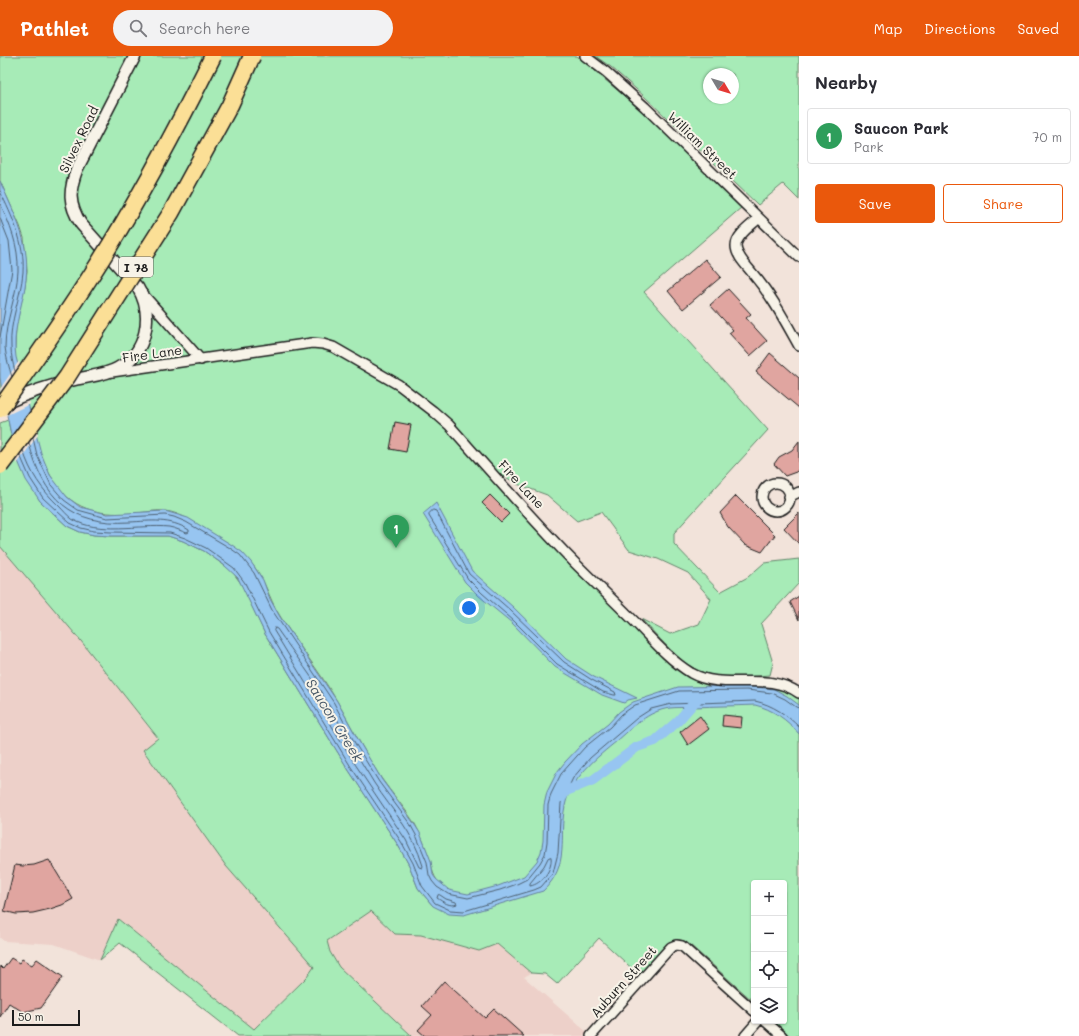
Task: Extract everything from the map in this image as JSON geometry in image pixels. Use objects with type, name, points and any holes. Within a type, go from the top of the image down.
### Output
[{"type":"highway","name":"I 78","points":[[0,407],[92,274],[138,198],[170,141],[213,56]]},
{"type":"highway","name":"I 78","points":[[0,466],[67,377],[171,213],[230,105],[252,56]]},
{"type":"street","name":"Silvex Road","points":[[0,407],[34,391],[106,373],[119,368],[130,359],[139,348],[144,337],[147,323],[146,306],[138,288],[81,224],[73,208],[71,192],[77,169],[135,56]]},
{"type":"street","name":"William Street","points":[[585,56],[646,107],[799,257]]},
{"type":"street","points":[[759,218],[739,237],[736,242],[736,250],[741,259],[774,301],[799,346]]},
{"type":"street","name":"Fire Lane","points":[[138,288],[201,360]]},
{"type":"street","name":"Fire Lane","points":[[106,373],[312,343],[333,347],[399,385],[449,425],[574,561],[678,663],[691,673],[710,680],[731,682],[775,682],[783,684],[799,693]]},
{"type":"street","points":[[789,497],[799,492]]},
{"type":"street","name":"Auburn Street","points":[[591,1036],[671,947],[676,945],[682,946],[751,1008]]},
{"type":"street","points":[[745,1036],[755,1024]]},
{"type":"street","points":[[768,1024],[782,1036]]},
{"type":"shaded area","points":[[0,546],[81,641],[158,739],[143,751],[226,866],[315,967],[307,977],[254,1029],[118,919],[100,960],[54,944],[4,941],[0,938]]},
{"type":"shaded area","points":[[371,911],[395,934],[421,935],[479,951],[497,944],[531,973],[524,977],[588,1033],[585,1036],[412,1036],[339,967],[330,952],[327,941]]},
{"type":"green space","points":[[0,56],[577,56],[642,111],[742,207],[644,292],[768,430],[674,533],[674,544],[720,592],[748,577],[764,563],[799,559],[799,583],[761,624],[773,663],[770,675],[733,678],[719,677],[702,673],[692,667],[665,644],[641,619],[670,634],[699,624],[711,599],[688,573],[658,559],[629,550],[601,512],[577,521],[547,495],[517,484],[504,476],[497,483],[570,564],[652,645],[689,678],[709,686],[771,686],[791,693],[799,699],[799,1036],[790,1036],[777,1024],[787,1024],[787,880],[751,880],[751,999],[689,944],[681,940],[669,942],[639,975],[599,938],[557,984],[545,974],[531,973],[497,944],[479,951],[421,935],[395,934],[371,911],[327,941],[330,952],[339,967],[412,1036],[238,1036],[120,943],[100,960],[118,919],[254,1029],[307,977],[314,967],[226,866],[143,750],[158,738],[81,641],[0,546],[0,423],[8,420],[10,430],[40,501],[67,526],[80,532],[94,535],[168,536],[204,551],[232,571],[242,585],[265,634],[348,769],[398,845],[409,865],[418,888],[433,906],[444,887],[434,875],[427,851],[415,824],[375,769],[337,701],[280,616],[259,573],[244,556],[230,545],[188,519],[177,514],[171,512],[151,511],[125,514],[91,510],[72,501],[55,483],[39,449],[23,386],[0,395],[0,373],[15,348],[16,326],[27,271],[24,238],[0,181]]},
{"type":"green space","points":[[595,56],[799,56],[799,200],[783,184],[758,205],[644,96],[611,67]]},
{"type":"water","name":"Saucon Creek","points":[[0,181],[17,220],[26,258],[27,272],[25,287],[15,339],[16,357],[41,453],[50,475],[67,497],[80,507],[107,514],[165,511],[188,518],[242,552],[263,580],[270,599],[280,617],[337,701],[382,780],[420,833],[431,861],[433,875],[449,890],[468,894],[498,886],[524,876],[537,861],[541,852],[543,841],[544,805],[547,792],[557,772],[582,744],[633,702],[678,687],[747,686],[774,689],[799,705],[799,734],[790,724],[779,716],[768,709],[755,705],[673,708],[655,712],[635,725],[593,761],[572,787],[565,806],[563,818],[562,851],[560,861],[552,881],[543,891],[464,915],[449,914],[433,906],[418,888],[409,865],[398,845],[348,769],[265,634],[238,578],[224,565],[204,551],[168,536],[94,535],[80,532],[67,526],[40,501],[26,480],[15,454],[0,378]]},
{"type":"water","points":[[436,503],[472,571],[513,607],[566,659],[594,677],[637,698],[628,700],[624,703],[602,695],[555,667],[512,623],[479,596],[465,582],[423,514]]},
{"type":"pier","points":[[19,361],[30,404],[5,416],[0,389]]},
{"type":"pier","points":[[32,411],[38,435],[17,464],[13,455]]},
{"type":"building","points":[[705,259],[721,277],[683,309],[668,291]]},
{"type":"building","points":[[728,289],[751,314],[746,318],[767,341],[750,356],[729,333],[733,330],[710,305]]},
{"type":"building","points":[[770,353],[799,378],[799,408],[756,372]]},
{"type":"building","points":[[395,422],[411,425],[406,452],[390,449]]},
{"type":"building","points":[[799,441],[799,469],[796,472],[785,476],[774,464],[779,457],[792,450]]},
{"type":"building","points":[[490,495],[509,514],[501,522],[482,503]]},
{"type":"building","points":[[736,496],[775,535],[762,552],[745,545],[728,527],[720,513]]},
{"type":"building","points":[[799,513],[799,544],[784,528]]},
{"type":"building","points":[[799,596],[799,620],[790,602]]},
{"type":"building","points":[[723,715],[742,717],[741,728],[722,726]]},
{"type":"building","points":[[700,716],[709,729],[688,745],[680,732]]},
{"type":"building","points":[[49,860],[73,899],[62,905],[33,913],[16,914],[4,911],[15,865],[34,865]]},
{"type":"building","points":[[11,958],[19,963],[22,959],[32,965],[37,959],[63,977],[41,1008],[23,1012],[9,1003],[0,1017],[0,966],[3,969]]},
{"type":"building","points":[[444,981],[485,1018],[494,1009],[524,1036],[425,1036],[418,1030],[432,1015],[422,1006]]},
{"type":"waterway","points":[[562,797],[566,791],[593,780],[637,747],[655,741],[678,721],[699,697]]},
{"type":"place","name":"Saucon Park","points":[[396,548]]}]
